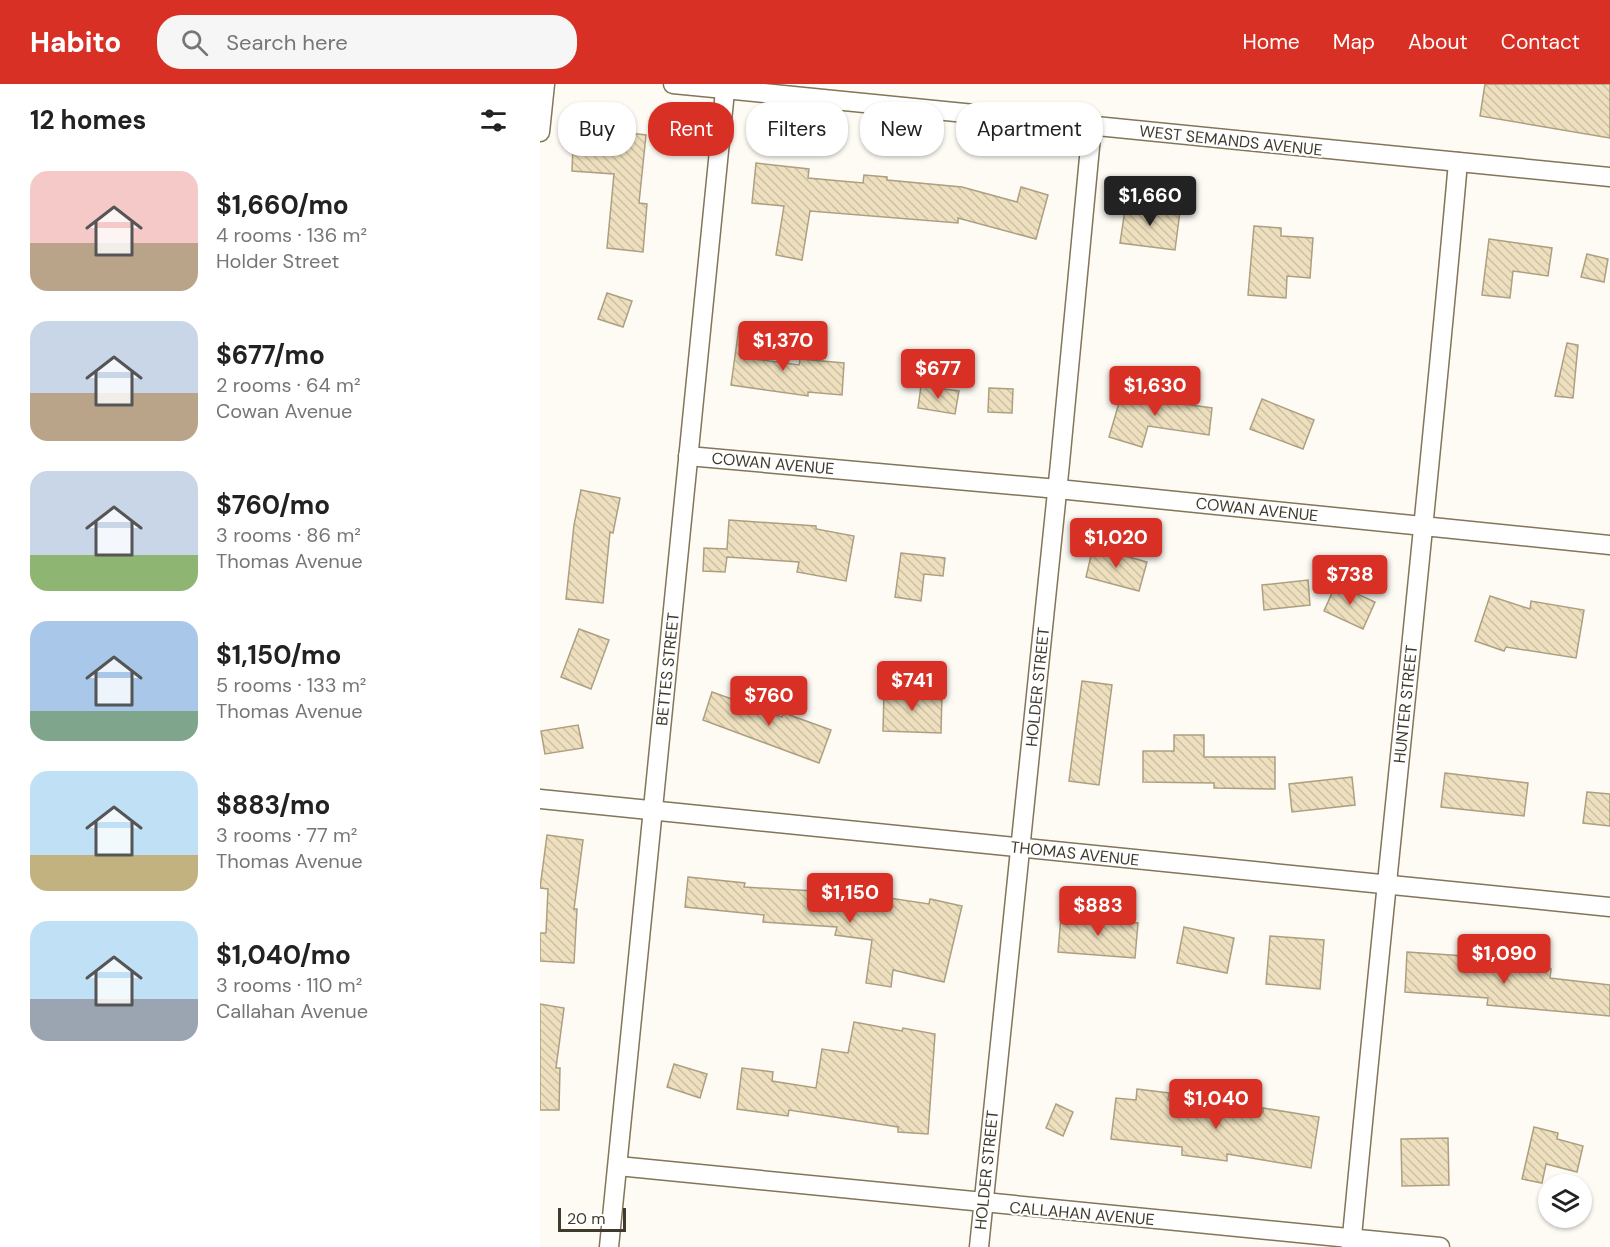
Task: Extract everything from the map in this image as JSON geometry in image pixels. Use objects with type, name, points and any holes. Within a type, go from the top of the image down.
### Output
[{"type":"street","points":[[540,132],[545,84]]},
{"type":"street","name":"WEST SEMANDS AVENUE","points":[[673,84],[956,112]]},
{"type":"street","name":"BETTES STREET","points":[[609,1247],[688,456],[714,88]]},
{"type":"street","name":"WEST SEMANDS AVENUE","points":[[1103,127],[1610,177]]},
{"type":"street","name":"HOLDER STREET","points":[[979,1247],[1058,489],[1089,156]]},
{"type":"street","name":"HUNTER STREET","points":[[1351,1242],[1424,525],[1458,162]]},
{"type":"street","name":"COWAN AVENUE","points":[[688,456],[1058,489],[1610,545]]},
{"type":"street","name":"THOMAS AVENUE","points":[[540,799],[1610,907]]},
{"type":"street","name":"CALLAHAN AVENUE","points":[[618,1166],[1351,1242],[1440,1247]]},
{"type":"building","points":[[1485,84],[1610,84],[1610,138],[1480,116]]},
{"type":"building","points":[[636,134],[646,135],[639,203],[647,204],[643,252],[607,248],[614,174],[572,171],[573,156],[636,156]]},
{"type":"building","points":[[756,163],[809,169],[808,178],[863,183],[864,175],[887,177],[887,180],[962,187],[1017,202],[1021,187],[1048,195],[1036,239],[958,218],[958,223],[810,211],[802,260],[776,255],[784,206],[752,203]]},
{"type":"building","points":[[1126,203],[1180,211],[1175,250],[1120,243]]},
{"type":"building","points":[[1254,226],[1281,228],[1281,236],[1313,238],[1310,278],[1287,276],[1286,298],[1248,295]]},
{"type":"building","points":[[1489,239],[1552,248],[1548,276],[1513,271],[1510,298],[1482,295]]},
{"type":"building","points":[[1587,254],[1608,259],[1604,282],[1581,277]]},
{"type":"building","points":[[607,293],[632,301],[623,327],[598,319]]},
{"type":"building","points":[[739,327],[758,330],[754,359],[799,365],[800,359],[844,363],[842,395],[808,392],[808,396],[731,385]]},
{"type":"building","points":[[1567,343],[1578,345],[1573,398],[1555,396]]},
{"type":"building","points":[[921,386],[959,391],[955,414],[918,408]]},
{"type":"building","points":[[1124,386],[1150,393],[1148,399],[1212,408],[1209,435],[1148,426],[1142,447],[1109,437]]},
{"type":"building","points":[[989,388],[1013,389],[1012,413],[988,412]]},
{"type":"building","points":[[1262,399],[1314,420],[1303,449],[1250,429]]},
{"type":"building","points":[[581,490],[620,498],[613,533],[610,532],[603,603],[566,599],[574,525]]},
{"type":"building","points":[[729,520],[816,526],[816,529],[854,536],[846,581],[797,572],[799,562],[727,557],[725,572],[703,571],[704,548],[727,549]]},
{"type":"building","points":[[1093,547],[1147,562],[1139,591],[1086,577]]},
{"type":"building","points":[[901,553],[945,558],[943,576],[924,574],[921,601],[895,597]]},
{"type":"building","points":[[1308,580],[1310,605],[1264,610],[1262,585]]},
{"type":"building","points":[[1336,584],[1375,602],[1363,629],[1324,611]]},
{"type":"building","points":[[1490,596],[1530,609],[1531,601],[1584,610],[1576,658],[1506,647],[1504,651],[1475,641]]},
{"type":"building","points":[[579,629],[609,640],[591,689],[561,677]]},
{"type":"building","points":[[1082,681],[1112,685],[1099,785],[1069,781]]},
{"type":"building","points":[[712,692],[782,717],[784,713],[831,730],[819,763],[703,720]]},
{"type":"building","points":[[884,692],[942,694],[941,733],[883,731]]},
{"type":"building","points":[[578,725],[583,748],[545,754],[541,731]]},
{"type":"building","points":[[1174,735],[1204,735],[1204,757],[1275,757],[1275,789],[1214,788],[1214,783],[1143,782],[1143,751],[1174,751]]},
{"type":"building","points":[[1445,773],[1528,783],[1524,816],[1441,807]]},
{"type":"building","points":[[1352,777],[1355,805],[1292,812],[1289,784]]},
{"type":"building","points":[[1587,792],[1610,794],[1610,826],[1583,823]]},
{"type":"building","points":[[547,835],[583,840],[574,909],[577,909],[574,963],[540,961],[540,933],[546,933],[548,889],[540,888]]},
{"type":"building","points":[[688,877],[745,883],[744,887],[815,891],[814,901],[874,910],[876,896],[929,904],[930,899],[962,906],[944,982],[893,970],[891,987],[866,983],[872,940],[835,935],[837,927],[763,922],[764,915],[685,907]]},
{"type":"building","points":[[1061,916],[1138,923],[1135,958],[1058,952]]},
{"type":"building","points":[[1184,927],[1234,938],[1227,973],[1177,963]]},
{"type":"building","points":[[1270,936],[1324,940],[1320,989],[1266,984]]},
{"type":"building","points":[[1407,952],[1465,956],[1464,963],[1551,969],[1550,978],[1610,985],[1610,1016],[1487,1005],[1488,998],[1405,992]]},
{"type":"building","points":[[540,1004],[564,1008],[556,1068],[560,1068],[559,1110],[540,1110]]},
{"type":"building","points":[[854,1022],[902,1031],[903,1028],[935,1034],[928,1134],[898,1132],[898,1127],[789,1110],[788,1116],[737,1109],[742,1068],[773,1072],[772,1081],[816,1088],[822,1049],[848,1053]]},
{"type":"building","points":[[674,1064],[707,1074],[700,1098],[667,1087]]},
{"type":"building","points":[[1137,1089],[1169,1093],[1168,1100],[1263,1112],[1263,1108],[1319,1117],[1311,1168],[1227,1154],[1227,1161],[1182,1155],[1182,1147],[1111,1139],[1116,1098],[1136,1100]]},
{"type":"building","points":[[1056,1104],[1073,1112],[1063,1136],[1046,1128]]},
{"type":"building","points":[[1534,1127],[1558,1133],[1557,1139],[1583,1146],[1577,1172],[1546,1164],[1544,1174],[1538,1174],[1538,1182],[1522,1179]]},
{"type":"building","points":[[1448,1138],[1449,1185],[1402,1186],[1401,1139]]}]
